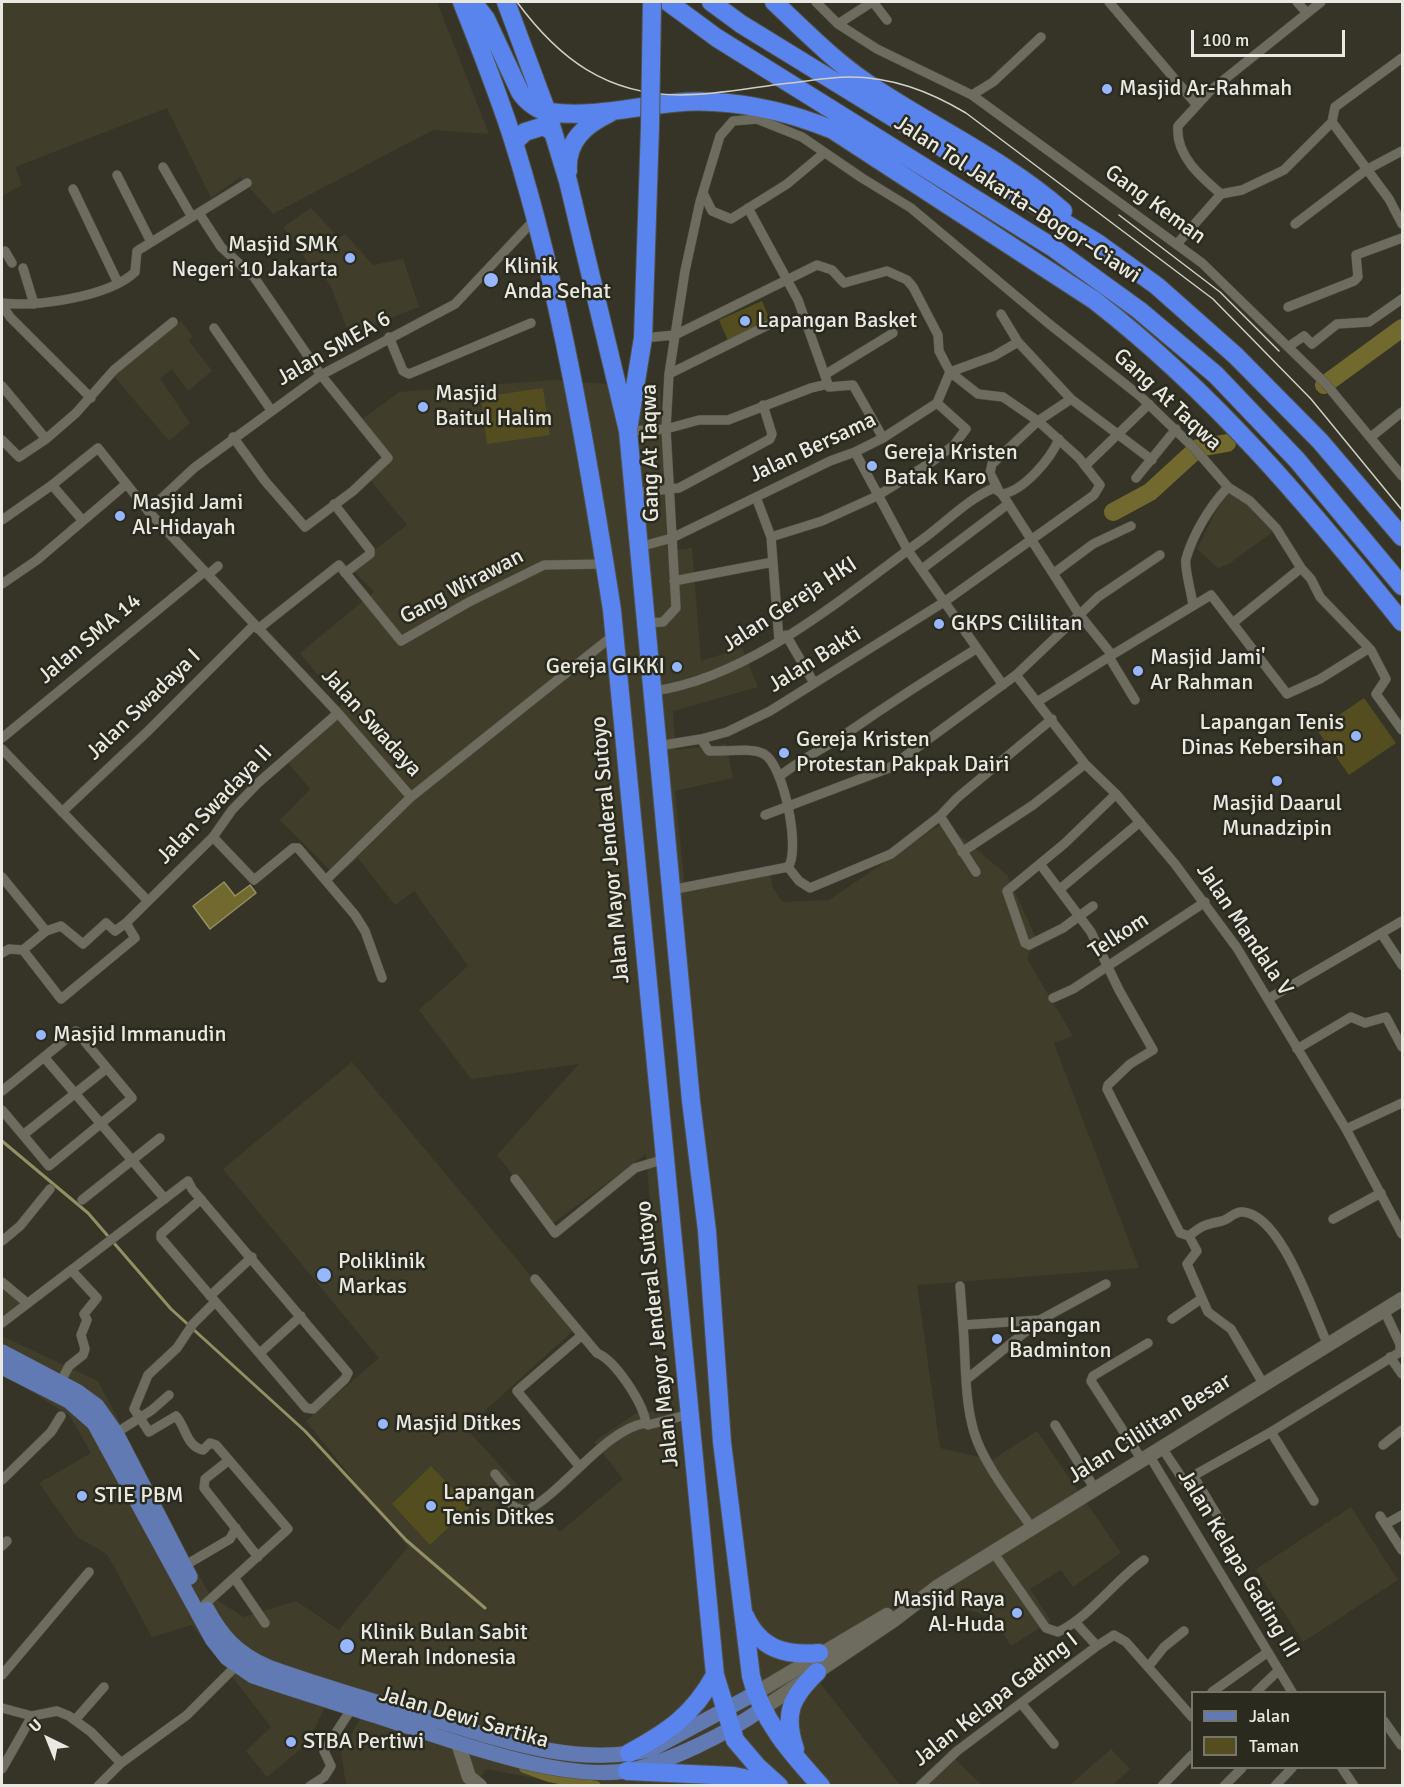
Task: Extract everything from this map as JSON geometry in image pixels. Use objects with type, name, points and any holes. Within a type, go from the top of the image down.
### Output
[{"type":"highway","name":"Jalan Mayor Jenderal Sutoyo","points":[[462,2],[514,142],[535,219],[584,447],[605,564],[615,634],[715,1675],[734,1715],[735,1740],[758,1767],[779,1785]]},
{"type":"highway","points":[[473,2],[486,20],[520,92],[526,100],[547,112],[612,112],[677,102],[712,101],[754,106],[797,116],[833,130],[1094,300],[1134,332],[1251,441],[1402,622]]},
{"type":"highway","points":[[506,2],[547,112],[568,181],[628,431],[654,691],[690,1101],[707,1231],[722,1442],[742,1609],[758,1702],[799,1761],[820,1785]]},
{"type":"highway","points":[[628,431],[643,338],[652,2]]},
{"type":"highway","name":"Jalan Tol Jakarta–Bogor–Ciawi","points":[[668,2],[717,38],[1052,247],[1139,310],[1216,375],[1289,452],[1402,585]]},
{"type":"highway","name":"Jalan Tol Jakarta–Bogor–Ciawi","points":[[711,2],[741,24],[1099,244],[1157,286],[1236,356],[1320,441],[1402,537]]},
{"type":"highway","points":[[774,2],[832,56],[867,83],[966,142],[1040,190],[1099,244]]},
{"type":"highway","points":[[568,181],[569,150],[576,138],[585,127],[612,112]]},
{"type":"highway","points":[[514,142],[531,129],[544,126],[553,132]]},
{"type":"highway","points":[[639,895],[671,890]]},
{"type":"highway","points":[[742,1609],[756,1634],[776,1650],[818,1662],[800,1690],[789,1714],[789,1727],[799,1761]]},
{"type":"highway","points":[[628,1762],[682,1719],[701,1699],[715,1675]]},
{"type":"highway","points":[[628,1762],[734,1776],[779,1785]]},
{"type":"main road","name":"Jalan Dewi Sartika","points":[[2,1352],[78,1392],[97,1406],[116,1433],[204,1605],[222,1634],[238,1651],[268,1667],[315,1684],[537,1748],[628,1762]]},
{"type":"main road","name":"Jalan Dewi Sartika","points":[[2,1366],[69,1401],[94,1423],[212,1639],[236,1666],[264,1680],[458,1743],[548,1766],[587,1773],[628,1762],[678,1755],[734,1715]]},
{"type":"main road","name":"Jalan Cililitan Besar","points":[[734,1715],[758,1702]]},
{"type":"street","name":"Gang Keman","points":[[816,2],[838,24],[877,49],[972,95],[1177,244],[1225,284],[1326,384],[1402,476]]},
{"type":"street","points":[[838,24],[873,2],[887,20]]},
{"type":"street","points":[[1109,2],[1196,104]]},
{"type":"street","points":[[1297,2],[1307,13]]},
{"type":"street","points":[[1221,194],[1186,157],[1179,139],[1178,126],[1196,104],[1321,2]]},
{"type":"street","points":[[972,95],[993,82],[1041,37]]},
{"type":"street","points":[[1177,244],[1221,194],[1242,190],[1284,170],[1332,122],[1335,107],[1402,58]]},
{"type":"street","name":"Gang At Taqwa","points":[[646,623],[663,622],[674,613],[666,429],[669,374],[685,271],[703,193],[720,136],[733,121],[747,118],[771,123],[802,137],[911,207],[1149,404],[1176,429],[1228,488],[1250,501],[1276,528],[1301,568],[1311,579],[1320,597],[1368,649],[1386,679],[1376,692],[1377,696],[1402,730]]},
{"type":"street","points":[[1332,122],[1366,170],[1398,207],[1402,224]]},
{"type":"street","points":[[1295,224],[1366,170],[1402,151]]},
{"type":"street","points":[[703,193],[712,211],[731,219],[787,184],[824,153]]},
{"type":"street","points":[[163,167],[195,215],[225,251],[254,277],[321,375],[388,458],[353,491],[305,527],[233,437]]},
{"type":"street","points":[[117,175],[151,242]]},
{"type":"street","points":[[2,304],[34,304],[77,297],[118,283],[135,273],[136,253],[139,249],[247,183]]},
{"type":"street","points":[[73,189],[118,283]]},
{"type":"street","points":[[748,208],[787,279],[806,320],[828,384],[831,388],[853,385],[883,438]]},
{"type":"street","name":"Jalan SMEA 6","points":[[148,510],[194,468],[233,437],[321,375],[455,304],[535,219]]},
{"type":"street","points":[[1288,307],[1354,281],[1358,277],[1356,255],[1402,238]]},
{"type":"street","points":[[5,251],[12,263]]},
{"type":"street","points":[[643,338],[675,335],[722,314],[817,265],[828,267],[844,283],[881,271],[898,275],[909,283],[920,297],[938,335],[939,351],[950,372],[978,393],[1003,397],[1038,421],[1085,466],[1149,404]]},
{"type":"street","points":[[23,268],[34,304]]},
{"type":"street","points":[[1288,347],[1304,336],[1312,344],[1337,324],[1369,322],[1402,299]]},
{"type":"street","points":[[2,304],[10,317],[91,398]]},
{"type":"street","points":[[1001,314],[1018,342],[1071,399],[1152,460]]},
{"type":"street","points":[[2,440],[19,457],[46,439],[91,398],[114,370],[173,322]]},
{"type":"street","points":[[389,338],[403,370],[409,374],[531,323]]},
{"type":"street","points":[[669,374],[768,325]]},
{"type":"street","points":[[213,328],[271,410]]},
{"type":"street","points":[[826,374],[893,333]]},
{"type":"street","points":[[771,537],[822,521],[877,496],[933,462],[965,431],[955,417],[937,403],[950,372],[994,356],[1018,342]]},
{"type":"street","points":[[628,431],[666,429],[699,420],[728,420],[763,405],[828,384]]},
{"type":"street","points":[[2,386],[46,439]]},
{"type":"street","points":[[1071,399],[1038,421],[992,464],[990,473],[1079,614],[1111,656],[1136,700]]},
{"type":"street","name":"Jalan Bersama","points":[[639,547],[672,538],[830,461],[855,452],[883,438],[937,403]]},
{"type":"street","points":[[633,493],[679,488],[770,439],[772,434],[763,405]]},
{"type":"street","points":[[1371,436],[1402,412]]},
{"type":"street","points":[[1136,478],[1176,429]]},
{"type":"street","points":[[1000,491],[1016,487],[1041,466],[1059,439]]},
{"type":"street","name":"Jalan Swadaya","points":[[52,484],[94,449],[99,450],[125,485],[338,713],[411,797],[615,634]]},
{"type":"street","points":[[855,452],[908,549],[1003,685]]},
{"type":"street","name":"Jalan Bakti","points":[[658,746],[701,740],[745,725],[944,602],[1100,489],[1100,485],[1085,466]]},
{"type":"street","points":[[2,520],[52,484],[83,521]]},
{"type":"street","points":[[2,584],[37,560],[125,485]]},
{"type":"street","points":[[1193,605],[1186,560],[1202,524],[1218,498],[1228,488]]},
{"type":"street","name":"Jalan Gereja HKI","points":[[654,691],[710,678],[782,638],[987,492],[1000,491]]},
{"type":"street","points":[[756,497],[771,537],[782,638],[814,683]]},
{"type":"street","points":[[334,504],[370,550],[370,554],[345,573]]},
{"type":"street","points":[[922,569],[1008,504]]},
{"type":"street","points":[[1054,573],[1085,549],[1131,526]]},
{"type":"street","points":[[765,816],[889,768],[1016,675],[1098,597],[1160,555]]},
{"type":"street","points":[[674,581],[773,562]]},
{"type":"street","name":"Gang Wirawan","points":[[339,565],[401,641],[469,602],[544,565],[605,564]]},
{"type":"street","name":"Jalan Swadaya I","points":[[62,812],[256,627],[339,565]]},
{"type":"street","name":"Jalan SMA 14","points":[[2,738],[218,566]]},
{"type":"street","points":[[1234,622],[1301,568]]},
{"type":"street","points":[[1037,702],[1212,595],[1287,694],[1320,679],[1368,649]]},
{"type":"street","points":[[780,776],[803,758],[846,734],[882,707],[976,649]]},
{"type":"street","name":"Jalan Mandala V","points":[[1016,675],[1052,718],[1085,764],[1116,794],[1205,902],[1237,948],[1346,1129],[1402,1234]]},
{"type":"street","name":"Jalan Swadaya II","points":[[126,923],[213,837],[232,810],[258,783],[338,713]]},
{"type":"street","points":[[788,867],[804,885],[813,887],[891,854],[940,816],[957,798],[1052,718]]},
{"type":"street","points":[[701,740],[709,751],[753,750],[764,754],[780,776],[788,807],[793,856],[788,867]]},
{"type":"street","points":[[2,749],[148,901]]},
{"type":"street","points":[[962,852],[1033,805],[1085,764]]},
{"type":"street","points":[[1093,906],[1039,942],[1027,945],[1007,891],[1116,794]]},
{"type":"street","points":[[327,879],[411,797]]},
{"type":"street","points":[[940,816],[976,872]]},
{"type":"street","points":[[1060,889],[1140,822]]},
{"type":"street","points":[[213,837],[253,880],[295,847],[327,879],[365,931],[382,978]]},
{"type":"street","points":[[1040,864],[1096,941],[1107,967],[1153,1050],[1130,1064],[1107,1089],[1180,1233],[1189,1236],[1197,1251],[1187,1264],[1201,1299],[1208,1312],[1231,1329],[1264,1385]]},
{"type":"street","points":[[671,890],[788,867]]},
{"type":"street","points":[[2,877],[46,931]]},
{"type":"street","name":"Telkom","points":[[1053,998],[1073,989],[1205,902]]},
{"type":"street","points":[[1268,999],[1402,921]]},
{"type":"street","points":[[2,953],[9,950],[23,950],[46,931],[61,926],[83,944],[106,923],[115,931],[126,923],[135,938],[62,999],[23,950]]},
{"type":"street","points":[[1381,933],[1402,965]]},
{"type":"street","points":[[1297,1049],[1351,1017],[1365,1023],[1385,1016],[1399,1031],[1402,1047]]},
{"type":"street","points":[[2,1091],[76,1030],[132,1098],[49,1166],[2,1110]]},
{"type":"street","points":[[44,1057],[165,1199]]},
{"type":"street","points":[[23,1135],[107,1068]]},
{"type":"street","points":[[1346,1129],[1402,1103]]},
{"type":"street","points":[[82,1200],[159,1138]]},
{"type":"street","points":[[515,1179],[555,1233],[635,1168],[665,1159]]},
{"type":"street","points":[[2,1323],[188,1181],[348,1372],[345,1379],[315,1407],[306,1408],[160,1236],[201,1199]]},
{"type":"street","points":[[2,1241],[20,1226],[50,1189]]},
{"type":"street","points":[[1333,1219],[1381,1193]]},
{"type":"street","points":[[1189,1236],[1209,1222],[1222,1221],[1239,1212],[1254,1215],[1267,1224],[1281,1242],[1328,1345]]},
{"type":"street","points":[[204,1605],[283,1536],[288,1526],[213,1443],[203,1449],[197,1448],[176,1416],[149,1432],[138,1418],[135,1409],[148,1375],[177,1348],[185,1334],[213,1299],[252,1257]]},
{"type":"street","points":[[60,1383],[69,1366],[83,1355],[85,1349],[81,1335],[87,1320],[84,1314],[97,1298],[72,1270]]},
{"type":"street","points":[[535,1279],[597,1353],[608,1358],[642,1405],[646,1423]]},
{"type":"street","points":[[2,1282],[27,1303]]},
{"type":"street","points":[[967,1379],[1040,1320],[1106,1284]]},
{"type":"street","points":[[960,1286],[969,1415],[974,1435],[1000,1481],[1032,1527]]},
{"type":"street","points":[[1172,1318],[1201,1299]]},
{"type":"street","name":"Jalan Cililitan Besar","points":[[758,1702],[1032,1527],[1402,1299]]},
{"type":"street","points":[[1162,1448],[1184,1481],[1271,1432],[1401,1348],[1384,1310]]},
{"type":"street","points":[[260,1353],[301,1316]]},
{"type":"street","points":[[963,1325],[1040,1320]]},
{"type":"street","points":[[580,1467],[517,1391],[582,1335]]},
{"type":"street","name":"Jalan Kelapa Gading III","points":[[1148,1343],[1093,1376],[1091,1381],[1146,1457],[1291,1691]]},
{"type":"street","points":[[1390,1357],[1402,1374]]},
{"type":"street","points":[[116,1433],[170,1395]]},
{"type":"street","points":[[495,1474],[508,1490],[506,1498],[517,1509],[526,1511],[550,1496],[580,1467],[632,1427],[690,1414]]},
{"type":"street","points":[[2,1480],[51,1432],[61,1416]]},
{"type":"street","points":[[1055,1425],[1095,1489]]},
{"type":"street","points":[[1383,1445],[1402,1430]]},
{"type":"street","points":[[1271,1432],[1314,1501]]},
{"type":"street","points":[[228,1461],[203,1483],[204,1488],[258,1557]]},
{"type":"street","points":[[1194,1476],[1220,1520]]},
{"type":"street","points":[[1402,1515],[1383,1520],[1402,1550]]},
{"type":"street","points":[[184,1566],[230,1539],[236,1528]]},
{"type":"street","points":[[993,1552],[1046,1628],[1058,1632],[1075,1622],[1118,1580],[1144,1560]]},
{"type":"street","points":[[2,1675],[90,1572]]},
{"type":"street","points":[[236,1579],[265,1623]]},
{"type":"street","points":[[1075,1622],[1096,1646],[1114,1635],[1119,1636],[1191,1713]]},
{"type":"street","points":[[1148,1667],[1164,1647],[1184,1631]]},
{"type":"street","name":"Jalan Kelapa Gading I","points":[[920,1785],[957,1751],[1096,1646]]},
{"type":"street","points":[[1213,1691],[1268,1652]]},
{"type":"street","points":[[98,1785],[121,1764],[187,1715],[236,1666]]},
{"type":"street","points":[[1257,1691],[1279,1670]]},
{"type":"street","points":[[75,1720],[104,1687]]},
{"type":"street","points":[[1021,1703],[1054,1744]]},
{"type":"street","points":[[2,1708],[32,1716],[57,1712],[75,1720],[91,1732],[121,1764]]},
{"type":"street","points":[[310,1785],[324,1777],[331,1766],[324,1751],[352,1708]]},
{"type":"street","points":[[2,1769],[32,1716]]},
{"type":"street","points":[[1386,1724],[1402,1744]]},
{"type":"street","points":[[458,1743],[469,1777],[480,1785]]},
{"type":"street","points":[[1162,1785],[1191,1756]]},
{"type":"street","points":[[1224,1785],[1240,1769]]},
{"type":"street","points":[[1275,1785],[1290,1769]]},
{"type":"street","points":[[1343,1769],[1354,1785]]},
{"type":"shaded area","points":[[2,2],[437,2],[489,134],[433,130],[273,214],[240,177],[211,198],[167,108],[15,167],[22,185],[2,196]]},
{"type":"shaded area","points":[[311,208],[339,238],[345,234],[373,265],[403,259],[419,307],[349,334],[331,287],[319,269],[314,271],[283,227]]},
{"type":"shaded area","points":[[181,321],[193,337],[189,341],[212,371],[188,391],[172,369],[160,378],[190,423],[169,441],[113,375],[162,333]]},
{"type":"shaded area","points":[[553,380],[660,388],[667,551],[692,548],[701,661],[742,648],[758,687],[673,711],[676,750],[726,744],[733,778],[675,791],[685,888],[771,872],[772,886],[782,902],[829,900],[944,822],[1007,875],[1036,938],[1027,959],[1073,1036],[1054,1043],[1139,1268],[917,1285],[940,1448],[992,1460],[1037,1431],[1121,1553],[1073,1587],[1061,1570],[1030,1589],[1051,1621],[1011,1646],[992,1617],[929,1599],[817,1679],[900,1785],[748,1786],[737,1780],[669,1786],[575,1786],[486,1769],[476,1785],[346,1785],[341,1752],[360,1719],[325,1707],[307,1744],[267,1777],[246,1751],[271,1727],[192,1625],[152,1637],[107,1554],[77,1537],[39,1483],[91,1453],[69,1415],[2,1374],[2,1336],[98,1381],[210,1596],[244,1617],[296,1601],[339,1630],[408,1547],[306,1421],[379,1358],[223,1169],[352,1062],[575,1329],[466,1428],[560,1532],[623,1479],[594,1442],[636,1413],[668,1410],[646,1154],[552,1224],[497,1155],[579,1064],[471,1079],[419,1010],[468,966],[414,891],[395,905],[358,858],[336,876],[280,820],[310,789],[283,757],[342,704],[300,653],[374,592],[351,568],[407,525],[368,477],[388,461],[357,423],[399,392]]},
{"type":"shaded area","points":[[1234,491],[1275,530],[1229,564],[1218,568],[1197,549],[1217,509],[1225,497]]},
{"type":"shaded area","points":[[224,882],[235,896],[250,885],[256,893],[210,929],[193,906]]},
{"type":"shaded area","points":[[2,1279],[22,1298],[2,1331]]},
{"type":"shaded area","points":[[1351,1507],[1398,1580],[1303,1642],[1256,1569]]},
{"type":"shaded area","points":[[1111,1749],[1130,1769],[1113,1785],[1070,1785]]},
{"type":"shaded area","points":[[951,1755],[982,1785],[914,1786]]},
{"type":"green space","name":"Lapangan Basket","points":[[762,301],[771,322],[728,341],[719,320]]},
{"type":"green space","points":[[543,388],[550,435],[487,444],[481,397]]},
{"type":"green space","name":"Lapangan Tenis Dinas Kebersihan","points":[[1364,698],[1396,743],[1349,775],[1317,730]]},
{"type":"green space","name":"Lapangan Tenis Ditkes","points":[[431,1466],[470,1507],[430,1545],[392,1504]]},
{"type":"waterway","points":[[1324,385],[1402,328]]},
{"type":"waterway","points":[[1113,512],[1150,492],[1198,448],[1227,443]]},
{"type":"waterway","points":[[2,1141],[88,1213],[171,1309],[305,1431],[406,1540],[485,1608]]},
{"type":"waterway","points":[[524,1768],[549,1777],[596,1786]]},
{"type":"tram line","points":[[517,2],[550,41],[568,56],[587,70],[608,81],[630,88],[654,93],[695,95],[827,78],[865,78],[910,87],[938,98],[966,113],[1213,299],[1311,399],[1402,510]]},
{"type":"tram line","points":[[1119,215],[1220,292],[1279,351]]},
{"type":"place","name":"Masjid Ar-Rahmah","points":[[1107,89]]},
{"type":"place","name":"Masjid SMK Negeri 10 Jakarta","points":[[350,258]]},
{"type":"place","name":"Klinik Anda Sehat","points":[[491,280]]},
{"type":"place","name":"Lapangan Basket","points":[[745,321]]},
{"type":"place","name":"Masjid Baitul Halim","points":[[423,407]]},
{"type":"place","name":"Gereja Kristen Batak Karo","points":[[872,466]]},
{"type":"place","name":"Masjid Jami Al-Hidayah","points":[[120,516]]},
{"type":"place","name":"GKPS Cililitan","points":[[939,624]]},
{"type":"place","name":"Gereja GIKKI","points":[[677,667]]},
{"type":"place","name":"Masjid Jami' Ar Rahman","points":[[1138,671]]},
{"type":"place","name":"Lapangan Tenis Dinas Kebersihan","points":[[1356,736]]},
{"type":"place","name":"Gereja Kristen Protestan Pakpak Dairi","points":[[784,753]]},
{"type":"place","name":"Masjid Daarul Munadzipin","points":[[1277,781]]},
{"type":"place","name":"Masjid Immanudin","points":[[41,1035]]},
{"type":"place","name":"Poliklinik Markas","points":[[324,1275]]},
{"type":"place","name":"Lapangan Badminton","points":[[997,1339]]},
{"type":"place","name":"Masjid Ditkes","points":[[383,1424]]},
{"type":"place","name":"STIE PBM","points":[[82,1496]]},
{"type":"place","name":"Lapangan Tenis Ditkes","points":[[431,1506]]},
{"type":"place","name":"Masjid Raya Al-Huda","points":[[1017,1613]]},
{"type":"place","name":"Klinik Bulan Sabit Merah Indonesia","points":[[347,1646]]},
{"type":"place","name":"STBA Pertiwi","points":[[291,1742]]}]
